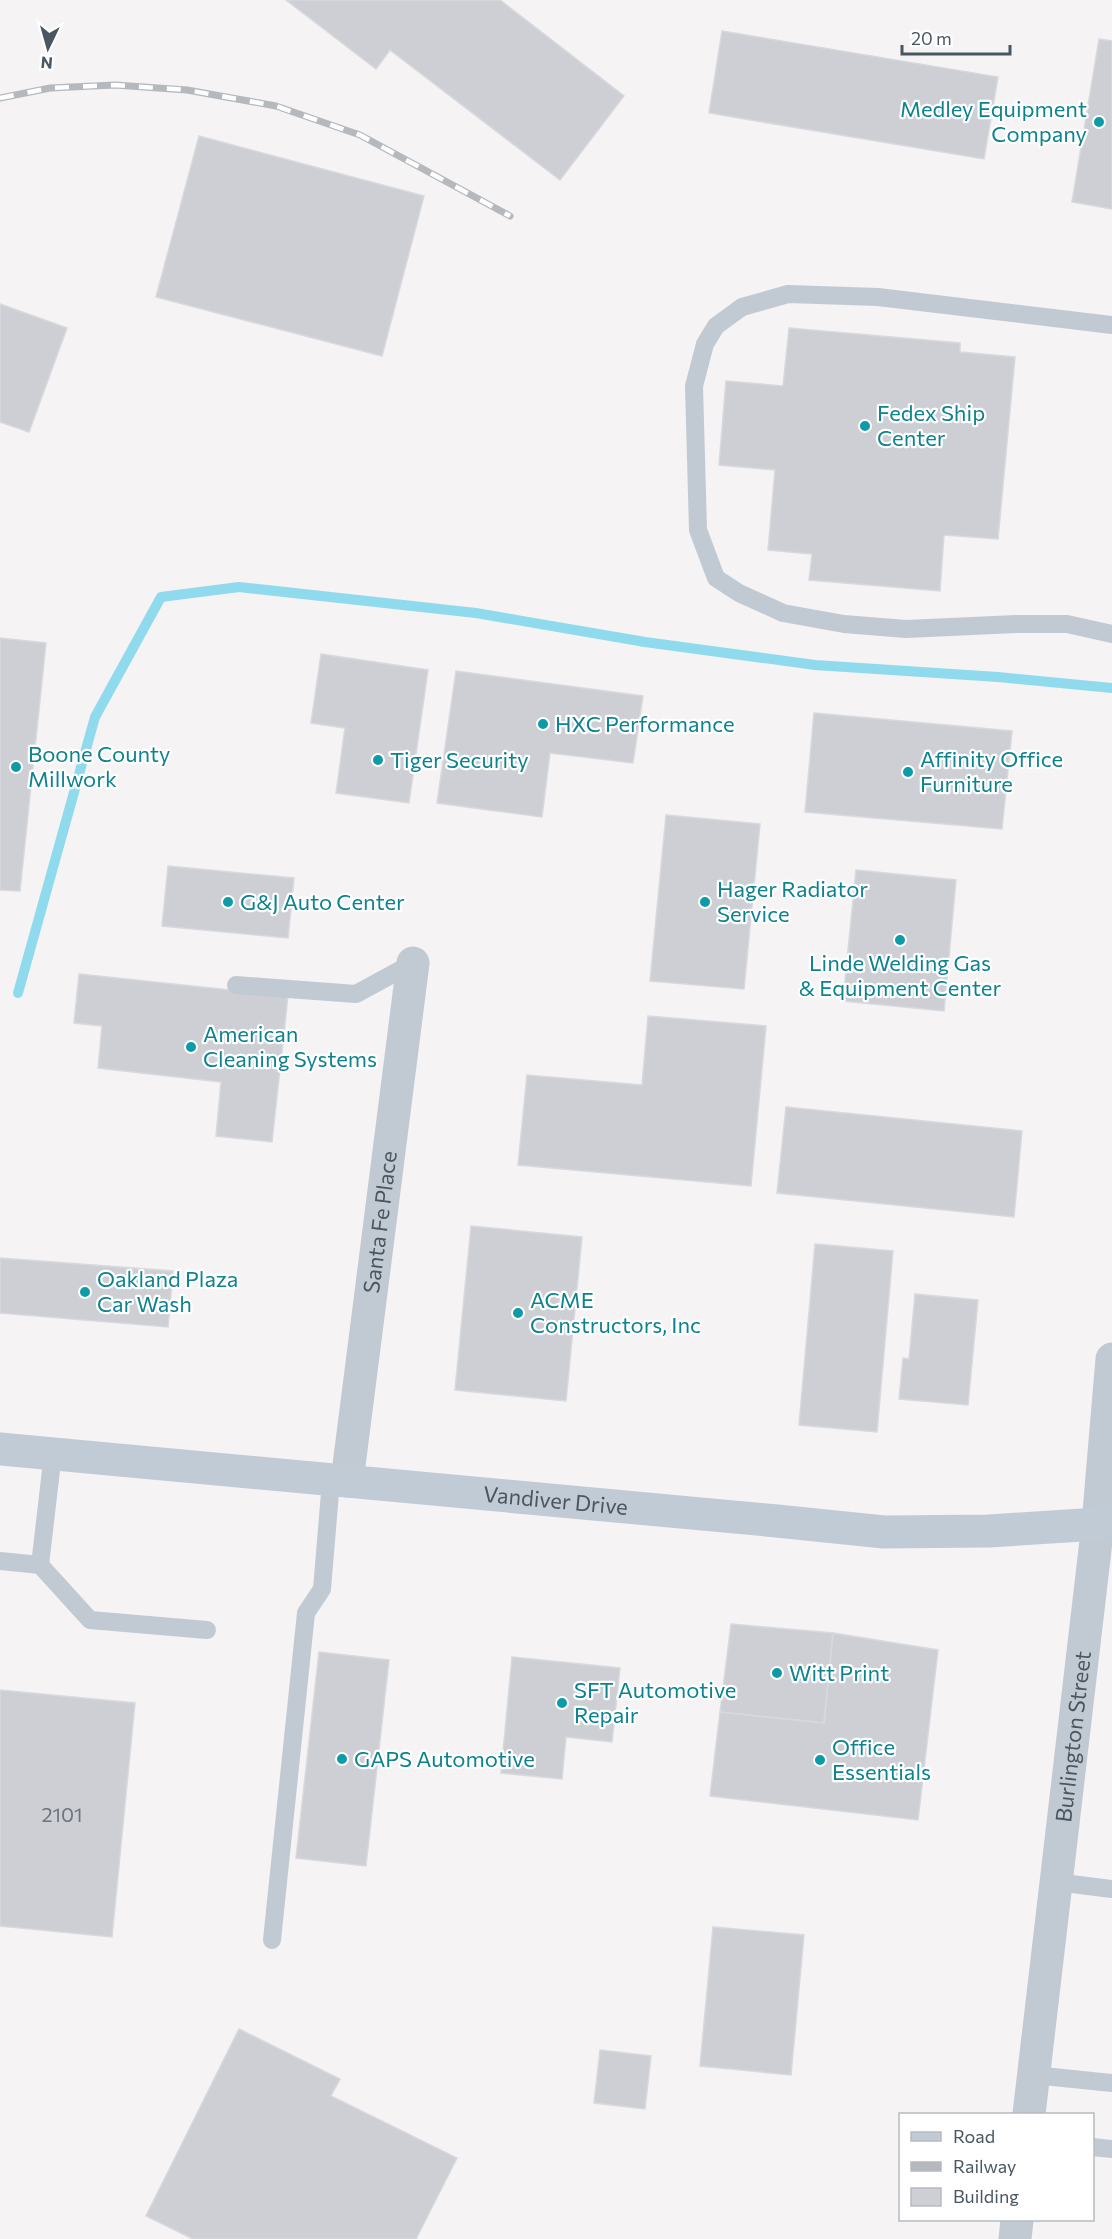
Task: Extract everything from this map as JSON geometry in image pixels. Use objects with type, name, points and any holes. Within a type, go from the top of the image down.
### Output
[{"type":"main road","name":"Vandiver Drive","points":[[0,1449],[777,1521],[884,1533],[988,1531],[1105,1522]]},
{"type":"street","name":"Santa Fe Place","points":[[339,1481],[413,963]]},
{"type":"street","name":"Burlington Street","points":[[1029,2113],[1056,1882],[1105,1522],[1112,1359]]},
{"type":"street","points":[[1015,2239],[1017,2221]]},
{"type":"lane","points":[[1112,325],[878,297],[788,294],[742,307],[716,326],[705,344],[694,386],[698,530],[716,578],[739,592],[783,613],[844,624],[906,629],[1067,624],[1112,634]]},
{"type":"lane","points":[[236,985],[356,994],[413,963]]},
{"type":"lane","points":[[40,1565],[53,1453]]},
{"type":"lane","points":[[272,1940],[306,1613],[322,1589],[339,1481]]},
{"type":"lane","points":[[0,1561],[40,1565],[90,1620],[207,1630]]},
{"type":"lane","points":[[1056,1882],[1112,1889]]},
{"type":"lane","points":[[1034,2075],[1112,2083]]},
{"type":"lane","points":[[1094,2147],[1112,2149]]},
{"type":"building","points":[[286,0],[500,0],[624,96],[560,180],[390,50],[376,69]]},
{"type":"building","points":[[722,31],[998,77],[984,159],[709,113]]},
{"type":"building","name":"Medley Equipment Company","points":[[1099,39],[1112,41],[1112,209],[1072,202]]},
{"type":"building","points":[[199,136],[424,196],[382,356],[156,297]]},
{"type":"building","points":[[0,304],[67,328],[29,432],[0,422]]},
{"type":"building","name":"Fedex Ship Center","points":[[789,328],[960,343],[960,352],[1015,357],[998,539],[944,535],[940,591],[809,580],[812,554],[768,550],[775,470],[719,465],[726,381],[783,386]]},
{"type":"building","name":"Boone County Millwork","points":[[0,638],[46,643],[20,891],[0,890]]},
{"type":"building","name":"Tiger Security","points":[[321,654],[428,670],[409,803],[336,793],[345,728],[311,723]]},
{"type":"building","name":"HXC Performance","points":[[456,671],[643,696],[633,763],[550,753],[542,817],[437,803]]},
{"type":"building","name":"Affinity Office Furniture","points":[[814,713],[1012,731],[1002,829],[805,812]]},
{"type":"building","name":"Hager Radiator Service","points":[[666,815],[760,824],[744,989],[650,981]]},
{"type":"building","name":"G&J Auto Center","points":[[168,866],[294,878],[288,938],[162,926]]},
{"type":"building","name":"Linde Welding Gas & Equipment Center","points":[[856,870],[956,880],[944,1011],[843,1001]]},
{"type":"building","name":"American Cleaning Systems","points":[[79,974],[288,996],[272,1142],[216,1136],[221,1082],[98,1068],[102,1026],[74,1023]]},
{"type":"building","points":[[648,1016],[766,1026],[751,1186],[518,1165],[527,1075],[642,1085]]},
{"type":"building","points":[[786,1107],[1022,1131],[1014,1217],[777,1193]]},
{"type":"building","name":"ACME Constructors, Inc","points":[[471,1226],[582,1237],[566,1401],[455,1390]]},
{"type":"building","points":[[815,1244],[893,1251],[877,1432],[799,1425]]},
{"type":"building","name":"Oakland Plaza Car Wash","points":[[0,1258],[173,1271],[168,1327],[0,1313]]},
{"type":"building","points":[[915,1294],[978,1300],[968,1405],[899,1399],[903,1358],[909,1359]]},
{"type":"building","name":"Witt Print","points":[[731,1624],[833,1633],[824,1723],[720,1712]]},
{"type":"building","name":"Office Essentials","points":[[833,1633],[938,1650],[918,1820],[710,1796],[720,1712],[824,1723]]},
{"type":"building","name":"GAPS Automotive","points":[[319,1652],[389,1660],[366,1866],[296,1858]]},
{"type":"building","name":"SFT Automotive Repair","points":[[512,1657],[620,1668],[612,1742],[566,1737],[562,1779],[501,1773]]},
{"type":"building","points":[[0,1690],[135,1703],[112,1937],[0,1926]]},
{"type":"building","points":[[713,1927],[804,1935],[791,2075],[700,2066]]},
{"type":"building","points":[[239,2029],[340,2079],[331,2096],[457,2158],[416,2239],[193,2239],[146,2216]]},
{"type":"building","points":[[600,2050],[651,2056],[645,2109],[594,2103]]},
{"type":"waterway","points":[[18,993],[95,717],[161,597],[239,587],[476,613],[645,642],[815,665],[998,677],[1112,688]]},
{"type":"railway","points":[[0,98],[50,88],[115,85],[187,90],[276,106],[360,135],[510,216]]},
{"type":"place","name":"Medley Equipment Company","points":[[1099,122]]},
{"type":"place","name":"Fedex Ship Center","points":[[865,426]]},
{"type":"place","name":"HXC Performance","points":[[543,724]]},
{"type":"place","name":"Tiger Security","points":[[378,760]]},
{"type":"place","name":"Boone County Millwork","points":[[16,767]]},
{"type":"place","name":"Affinity Office Furniture","points":[[908,772]]},
{"type":"place","name":"G&J Auto Center","points":[[228,902]]},
{"type":"place","name":"Hager Radiator Service","points":[[705,902]]},
{"type":"place","name":"Linde Welding Gas & Equipment Center","points":[[900,940]]},
{"type":"place","name":"American Cleaning Systems","points":[[191,1047]]},
{"type":"place","name":"Oakland Plaza Car Wash","points":[[85,1292]]},
{"type":"place","name":"ACME Constructors, Inc","points":[[518,1313]]},
{"type":"place","name":"Witt Print","points":[[777,1673]]},
{"type":"place","name":"SFT Automotive Repair","points":[[562,1703]]},
{"type":"place","name":"GAPS Automotive","points":[[342,1759]]},
{"type":"place","name":"Office Essentials","points":[[820,1760]]}]
